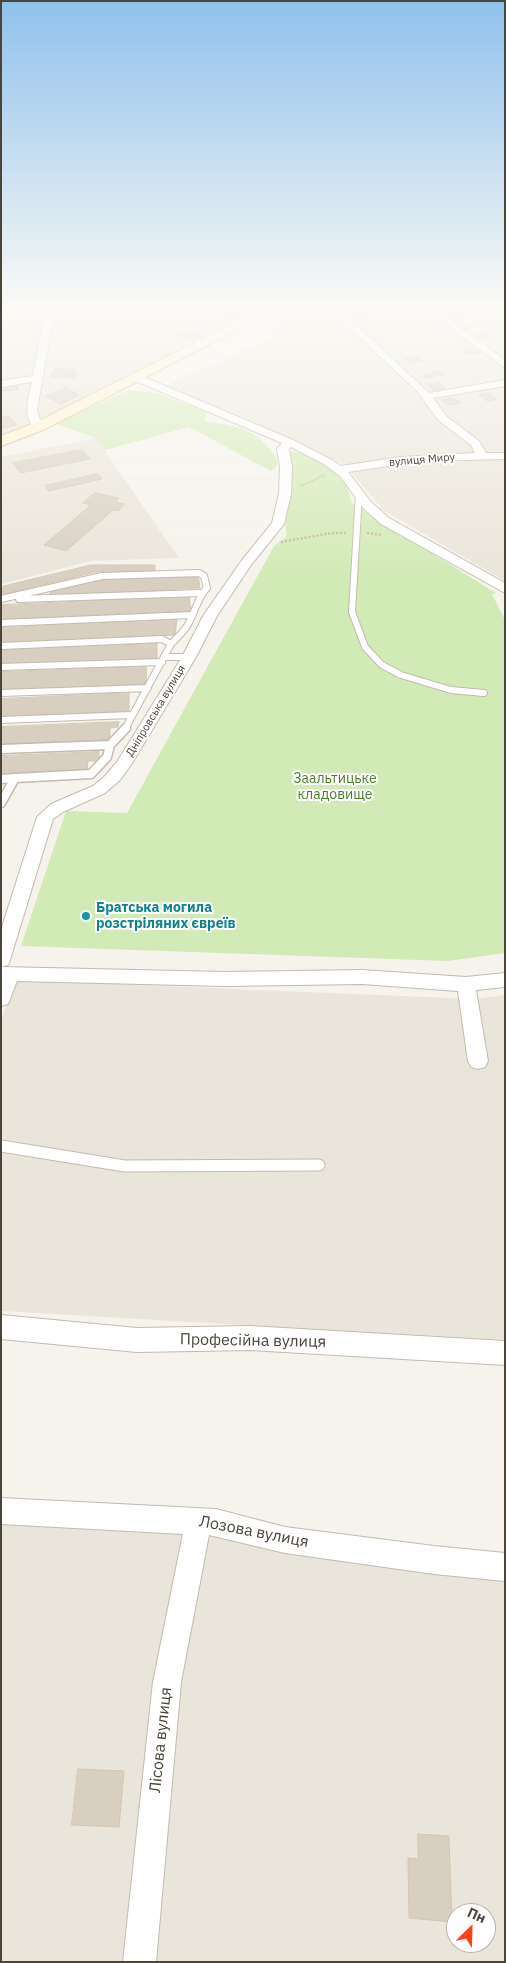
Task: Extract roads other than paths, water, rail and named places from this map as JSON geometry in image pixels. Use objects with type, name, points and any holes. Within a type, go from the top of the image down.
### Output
[{"type":"main road","points":[[1,441],[40,426],[95,398]]},
{"type":"street","points":[[34,398],[32,410],[35,421],[40,426]]},
{"type":"street","points":[[184,398],[313,454],[339,470],[372,510],[385,521],[505,589]]},
{"type":"street","points":[[429,398],[443,419],[475,443],[483,456]]},
{"type":"street","name":"Дніпровська вулиця","points":[[1,1000],[4,969],[45,817],[57,807],[98,791],[115,776],[189,657],[210,616],[246,563],[278,524],[285,494],[286,467],[283,449],[289,442]]},
{"type":"street","name":"вулиця Миру","points":[[339,470],[401,461],[505,456]]},
{"type":"street","points":[[4,969],[225,978],[362,977],[466,984],[505,980]]},
{"type":"street","points":[[466,984],[478,1061]]},
{"type":"street","name":"Професійна вулиця","points":[[1,1327],[137,1340],[250,1338],[505,1353]]},
{"type":"street","name":"Лозова вулиця","points":[[1,1512],[199,1521],[232,1525],[285,1540],[434,1560],[505,1567]]},
{"type":"street","name":"Лісова вулиця","points":[[139,1962],[167,1682],[199,1521]]},
{"type":"lane","points":[[359,493],[352,612],[365,647],[374,658],[391,671],[417,681],[451,690],[484,692]]},
{"type":"lane","points":[[1,599],[111,575],[199,573],[204,576],[207,588],[201,593],[198,605],[191,615],[186,628],[171,644],[124,731],[110,745],[107,757],[91,774],[1,779]]},
{"type":"lane","points":[[1,599],[201,593]]},
{"type":"lane","points":[[1,624],[191,615]]},
{"type":"lane","points":[[1,646],[162,639],[171,644]]},
{"type":"lane","points":[[1,667],[189,657]]},
{"type":"lane","points":[[1,693],[148,688]]},
{"type":"lane","points":[[1,720],[132,715]]},
{"type":"lane","points":[[1,749],[110,745]]},
{"type":"lane","points":[[1,803],[14,778]]},
{"type":"lane","points":[[1,1146],[125,1166],[319,1165]]},
{"type":"place","name":"Братська могила розстріляних євреїв","points":[[86,916]]},
{"type":"park label","name":"Заальтицьке кладовище","points":[[335,788]]}]
